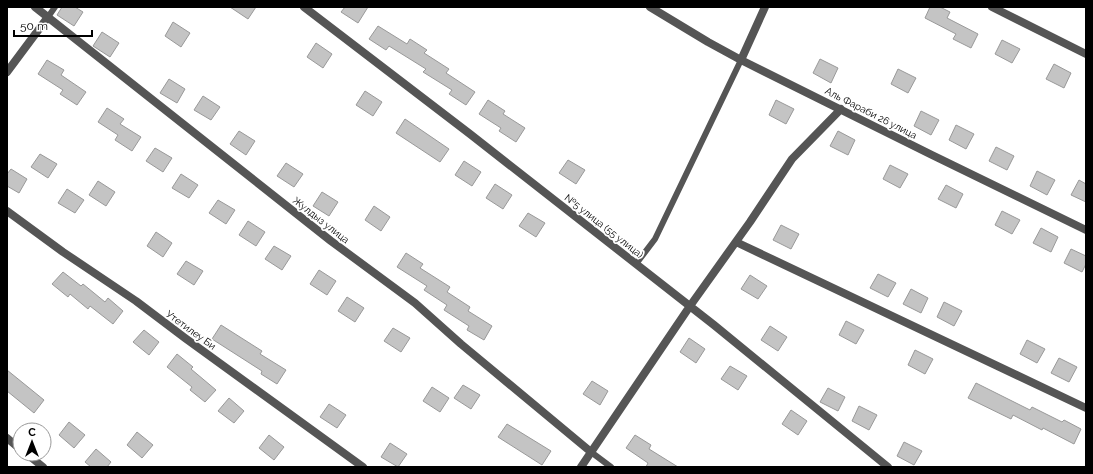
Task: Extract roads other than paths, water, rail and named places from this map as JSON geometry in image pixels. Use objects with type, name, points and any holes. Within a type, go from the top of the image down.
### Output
[{"type":"street","name":"Жулдыз улица","points":[[35,7],[331,241],[415,303],[461,344],[591,452]]},
{"type":"street","name":"№5 улица (55 улица)","points":[[304,7],[470,134],[690,306],[888,467]]},
{"type":"street","name":"Аль Фараби 26 улица","points":[[650,7],[741,60],[1086,230]]},
{"type":"street","points":[[741,60],[766,7]]},
{"type":"street","points":[[992,7],[1086,54]]},
{"type":"street","points":[[7,72],[48,17]]},
{"type":"street","points":[[581,467],[792,159],[841,109]]},
{"type":"street","name":"Утетилеу Би","points":[[7,211],[63,252],[136,301],[363,467]]},
{"type":"street","points":[[736,242],[1086,408]]},
{"type":"lane","points":[[48,17],[55,7]]},
{"type":"lane","points":[[636,264],[655,239],[741,60]]},
{"type":"lane","points":[[591,452],[611,467]]}]
